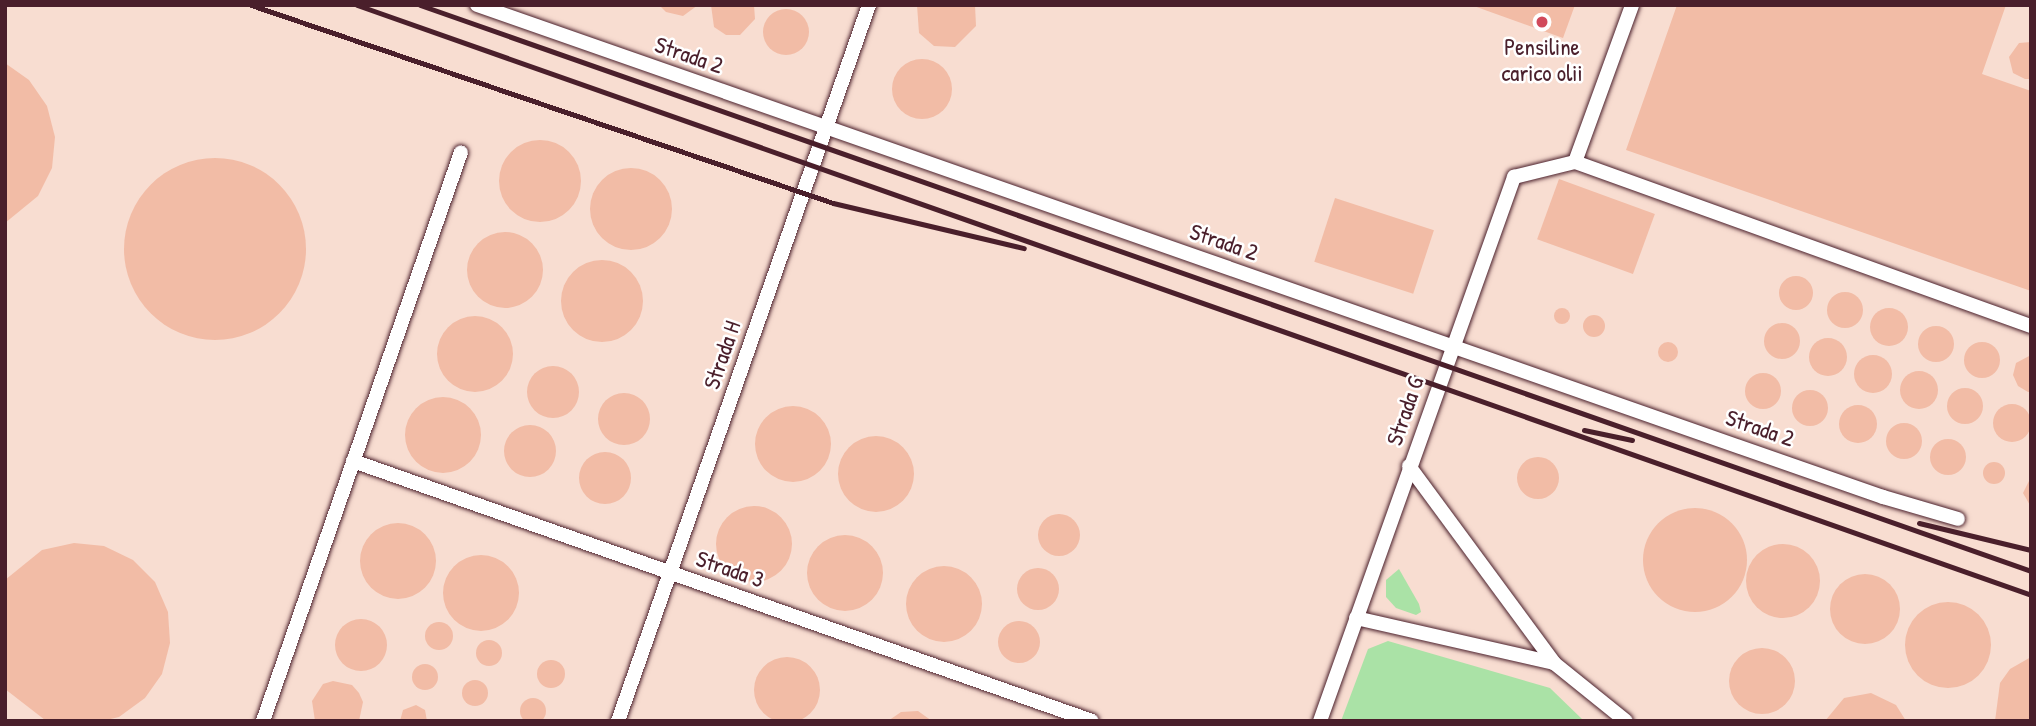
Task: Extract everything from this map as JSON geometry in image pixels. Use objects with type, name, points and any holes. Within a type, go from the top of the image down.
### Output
[{"type":"lane","name":"Strada 2","points":[[477,5],[1958,519]]},
{"type":"lane","name":"Strada H","points":[[618,721],[869,5]]},
{"type":"lane","points":[[1632,5],[1576,162],[2031,326]]},
{"type":"lane","points":[[263,721],[461,152]]},
{"type":"lane","name":"Strada G","points":[[1320,721],[1514,177],[1576,162]]},
{"type":"lane","name":"Strada 3","points":[[354,461],[1092,721]]},
{"type":"lane","points":[[1409,466],[1555,663],[1626,721]]},
{"type":"lane","points":[[1356,618],[1555,663]]},
{"type":"shaded area","points":[[5,5],[2031,5],[2031,721],[5,721]]},
{"type":"green space","points":[[1399,569],[1419,604],[1421,612],[1416,615],[1396,608],[1386,597],[1386,580]]},
{"type":"green space","points":[[1388,641],[1550,688],[1584,721],[1341,721],[1368,649]]},
{"type":"building","points":[[659,5],[698,5],[683,16],[666,12]]},
{"type":"building","points":[[711,5],[754,5],[755,19],[740,35],[726,35],[714,27]]},
{"type":"building","points":[[917,5],[975,5],[976,26],[955,47],[934,46],[919,33]]},
{"type":"building","name":"Pensiline carico olii","points":[[1471,5],[1575,5],[1563,38]]},
{"type":"building","points":[[1677,5],[2006,5],[1982,74],[2031,91],[2031,291],[1626,150]]},
{"type":"building","points":[[786,9],[802,16],[809,32],[802,48],[786,55],[770,48],[763,32],[770,16]]},
{"type":"building","points":[[2031,42],[2031,79],[2025,79],[2013,73],[2009,57],[2019,43]]},
{"type":"building","points":[[916,59],[928,59],[947,72],[952,89],[950,101],[939,114],[928,119],[916,119],[897,106],[892,95],[892,83],[905,64]]},
{"type":"building","points":[[5,63],[29,80],[47,106],[55,137],[52,168],[38,196],[5,223]]},
{"type":"building","points":[[540,140],[556,143],[569,152],[578,165],[581,181],[578,197],[569,210],[556,219],[540,222],[524,219],[511,210],[502,197],[499,181],[502,165],[511,152],[524,143]]},
{"type":"building","points":[[215,158],[250,165],[266,173],[279,185],[291,198],[299,214],[306,249],[299,284],[291,300],[279,313],[266,325],[250,333],[215,340],[180,333],[164,325],[151,313],[139,300],[131,284],[124,249],[131,214],[139,198],[151,185],[164,173],[180,165]]},
{"type":"building","points":[[631,168],[647,171],[660,180],[669,193],[672,209],[669,225],[660,238],[647,247],[631,250],[615,247],[602,238],[593,225],[590,209],[593,193],[602,180],[615,171]]},
{"type":"building","points":[[1559,179],[1655,214],[1633,274],[1537,239]]},
{"type":"building","points":[[1335,198],[1434,230],[1413,294],[1314,262]]},
{"type":"building","points":[[505,232],[519,235],[532,243],[540,256],[543,270],[540,284],[532,297],[519,305],[505,308],[491,305],[478,297],[470,284],[467,270],[470,256],[478,243],[491,235]]},
{"type":"building","points":[[602,260],[618,263],[631,272],[640,285],[643,301],[640,317],[631,330],[618,339],[602,342],[586,339],[573,330],[564,317],[561,301],[564,285],[573,272],[586,263]]},
{"type":"building","points":[[1796,276],[1808,281],[1813,293],[1808,305],[1796,310],[1784,305],[1779,293],[1784,281]]},
{"type":"building","points":[[1845,292],[1858,297],[1863,310],[1858,323],[1845,328],[1832,323],[1827,310],[1832,297]]},
{"type":"building","points":[[1559,308],[1565,308],[1570,316],[1568,322],[1559,324],[1554,319],[1554,313]]},
{"type":"building","points":[[1889,308],[1902,314],[1908,327],[1902,340],[1889,346],[1876,340],[1870,327],[1876,314]]},
{"type":"building","points":[[1594,315],[1602,318],[1605,326],[1602,334],[1594,337],[1586,334],[1583,326],[1586,318]]},
{"type":"building","points":[[475,316],[489,319],[502,327],[510,340],[513,354],[510,368],[502,381],[489,389],[475,392],[461,389],[448,381],[440,368],[437,354],[440,340],[448,327],[461,319]]},
{"type":"building","points":[[1782,323],[1795,328],[1800,341],[1795,354],[1782,359],[1769,354],[1764,341],[1769,328]]},
{"type":"building","points":[[1936,326],[1949,331],[1954,344],[1949,357],[1936,362],[1923,357],[1918,344],[1923,331]]},
{"type":"building","points":[[1828,338],[1841,344],[1847,357],[1841,370],[1828,376],[1815,370],[1809,357],[1815,344]]},
{"type":"building","points":[[1668,342],[1675,345],[1678,352],[1675,359],[1668,362],[1661,359],[1658,352],[1661,345]]},
{"type":"building","points":[[1982,342],[1995,347],[2000,360],[1995,373],[1982,378],[1969,373],[1964,360],[1969,347]]},
{"type":"building","points":[[1873,355],[1886,361],[1892,374],[1886,387],[1873,393],[1860,387],[1854,374],[1860,361]]},
{"type":"building","points":[[2031,355],[2031,392],[2028,392],[2018,386],[2013,375],[2016,363]]},
{"type":"building","points":[[553,366],[563,368],[571,374],[577,382],[577,402],[571,410],[563,416],[553,418],[543,416],[535,410],[529,402],[527,392],[529,382],[535,374],[543,368]]},
{"type":"building","points":[[1919,371],[1932,377],[1938,390],[1932,403],[1919,409],[1906,403],[1900,390],[1906,377]]},
{"type":"building","points":[[1763,373],[1776,378],[1781,391],[1776,404],[1763,409],[1750,404],[1745,391],[1750,378]]},
{"type":"building","points":[[1965,388],[1978,393],[1983,406],[1978,419],[1965,424],[1952,419],[1947,406],[1952,393]]},
{"type":"building","points":[[1810,390],[1823,395],[1828,408],[1823,421],[1810,426],[1797,421],[1792,408],[1797,395]]},
{"type":"building","points":[[624,393],[634,395],[642,401],[648,409],[648,429],[642,437],[634,443],[624,445],[614,443],[606,437],[600,429],[598,419],[600,409],[606,401],[614,395]]},
{"type":"building","points":[[443,397],[457,400],[470,408],[478,421],[481,435],[478,449],[470,462],[457,470],[443,473],[429,470],[416,462],[408,449],[405,435],[408,421],[416,408],[429,400]]},
{"type":"building","points":[[2012,404],[2025,410],[2031,423],[2025,436],[2012,442],[1999,436],[1993,423],[1999,410]]},
{"type":"building","points":[[1858,405],[1871,411],[1877,424],[1871,437],[1858,443],[1845,437],[1839,424],[1845,411]]},
{"type":"building","points":[[793,406],[808,409],[820,417],[828,429],[831,444],[828,459],[820,471],[808,479],[793,482],[778,479],[766,471],[758,459],[755,444],[758,429],[766,417],[778,409]]},
{"type":"building","points":[[1904,423],[1917,428],[1922,441],[1917,454],[1904,459],[1891,454],[1886,441],[1891,428]]},
{"type":"building","points":[[530,425],[540,427],[548,433],[554,441],[554,461],[548,469],[540,475],[530,477],[520,475],[512,469],[506,461],[504,451],[506,441],[512,433],[520,427]]},
{"type":"building","points":[[876,436],[891,439],[903,447],[911,459],[914,474],[911,489],[903,501],[891,509],[876,512],[861,509],[849,501],[841,489],[838,474],[841,459],[849,447],[861,439]]},
{"type":"building","points":[[1948,439],[1961,444],[1966,457],[1961,470],[1948,475],[1935,470],[1930,457],[1935,444]]},
{"type":"building","points":[[605,452],[615,454],[623,460],[629,468],[629,488],[623,496],[615,502],[605,504],[595,502],[587,496],[581,488],[579,478],[581,468],[587,460],[595,454]]},
{"type":"building","points":[[1538,457],[1553,463],[1559,478],[1553,493],[1538,499],[1523,493],[1517,478],[1523,463]]},
{"type":"building","points":[[1990,462],[1998,462],[2005,469],[2005,477],[1998,484],[1990,484],[1983,477],[1983,469]]},
{"type":"building","points":[[2031,477],[2031,507],[2023,493]]},
{"type":"building","points":[[754,506],[769,509],[781,517],[789,529],[792,544],[789,559],[781,571],[769,579],[754,582],[739,579],[727,571],[719,559],[716,544],[719,529],[727,517],[739,509]]},
{"type":"building","points":[[1695,508],[1715,512],[1738,531],[1743,540],[1747,560],[1743,580],[1724,603],[1715,608],[1695,612],[1675,608],[1652,589],[1647,580],[1643,560],[1647,540],[1666,517],[1675,512]]},
{"type":"building","points":[[1059,514],[1074,520],[1080,535],[1074,550],[1059,556],[1044,550],[1038,535],[1044,520]]},
{"type":"building","points":[[398,523],[412,526],[425,534],[433,547],[436,561],[433,575],[425,588],[412,596],[398,599],[384,596],[371,588],[363,575],[360,561],[363,547],[371,534],[384,526]]},
{"type":"building","points":[[845,535],[860,538],[872,546],[880,558],[883,573],[880,588],[872,600],[860,608],[845,611],[830,608],[818,600],[810,588],[807,573],[810,558],[818,546],[830,538]]},
{"type":"building","points":[[74,543],[104,546],[133,560],[155,582],[168,612],[170,643],[162,674],[145,698],[119,717],[102,721],[45,720],[5,689],[5,580],[42,550]]},
{"type":"building","points":[[1783,544],[1797,547],[1809,555],[1817,567],[1820,581],[1817,595],[1809,607],[1797,615],[1783,618],[1769,615],[1757,607],[1749,595],[1746,581],[1749,567],[1757,555],[1769,547]]},
{"type":"building","points":[[481,555],[495,558],[508,566],[516,579],[519,593],[516,607],[508,620],[495,628],[481,631],[467,628],[454,620],[446,607],[443,593],[446,579],[454,566],[467,558]]},
{"type":"building","points":[[944,566],[959,569],[971,577],[979,589],[982,604],[979,619],[971,631],[959,639],[944,642],[929,639],[917,631],[909,619],[906,604],[909,589],[917,577],[929,569]]},
{"type":"building","points":[[1038,568],[1053,574],[1059,589],[1053,604],[1038,610],[1023,604],[1017,589],[1023,574]]},
{"type":"building","points":[[1858,574],[1872,574],[1885,580],[1894,589],[1900,609],[1898,622],[1890,634],[1872,644],[1858,644],[1845,638],[1836,629],[1830,616],[1830,602],[1836,589],[1845,580]]},
{"type":"building","points":[[1948,602],[1964,606],[1978,615],[1987,629],[1991,645],[1987,661],[1978,675],[1964,684],[1948,688],[1932,684],[1918,675],[1909,661],[1905,645],[1909,629],[1918,615],[1932,606]]},
{"type":"building","points":[[361,619],[371,621],[379,627],[385,635],[385,655],[379,663],[371,669],[361,671],[351,669],[343,663],[337,655],[335,645],[337,635],[343,627],[351,621]]},
{"type":"building","points":[[1019,621],[1034,627],[1040,642],[1034,657],[1019,663],[1004,657],[998,642],[1004,627]]},
{"type":"building","points":[[439,622],[449,626],[453,636],[449,646],[439,650],[429,646],[425,636],[429,626]]},
{"type":"building","points":[[489,640],[499,643],[502,653],[499,663],[489,666],[479,663],[476,653],[479,643]]},
{"type":"building","points":[[1762,648],[1775,651],[1785,658],[1792,668],[1795,681],[1792,694],[1785,704],[1775,711],[1762,714],[1749,711],[1739,704],[1732,694],[1729,681],[1732,668],[1739,658],[1749,651]]},
{"type":"building","points":[[781,657],[793,657],[805,662],[815,672],[820,690],[818,703],[805,718],[793,723],[781,723],[769,718],[759,708],[754,696],[754,684],[759,672],[769,662]]},
{"type":"building","points":[[2031,657],[2031,721],[1995,721],[2000,683],[2010,669]]},
{"type":"building","points":[[551,660],[561,664],[565,674],[561,684],[551,688],[541,684],[537,674],[541,664]]},
{"type":"building","points":[[425,664],[435,667],[438,677],[435,687],[425,690],[415,687],[412,677],[415,667]]},
{"type":"building","points":[[475,680],[485,683],[488,693],[485,703],[475,706],[465,703],[462,693],[465,683]]},
{"type":"building","points":[[333,681],[352,685],[359,693],[363,702],[359,721],[315,721],[312,701],[323,684]]},
{"type":"building","points":[[1871,693],[1896,705],[1906,721],[1825,721],[1844,698]]},
{"type":"building","points":[[533,698],[542,702],[546,711],[542,720],[533,724],[524,720],[520,711],[524,702]]},
{"type":"building","points":[[416,705],[425,710],[427,721],[400,721],[403,710]]},
{"type":"building","points":[[918,711],[932,721],[888,721],[901,712]]},
{"type":"railway","points":[[251,5],[833,203],[1024,248]]},
{"type":"railway","points":[[357,5],[2031,595]]},
{"type":"railway","points":[[420,5],[2031,571]]},
{"type":"railway","points":[[1584,430],[1632,440]]},
{"type":"railway","points":[[1919,523],[2031,550]]},
{"type":"place","name":"Pensiline carico olii","points":[[1542,22]]}]
